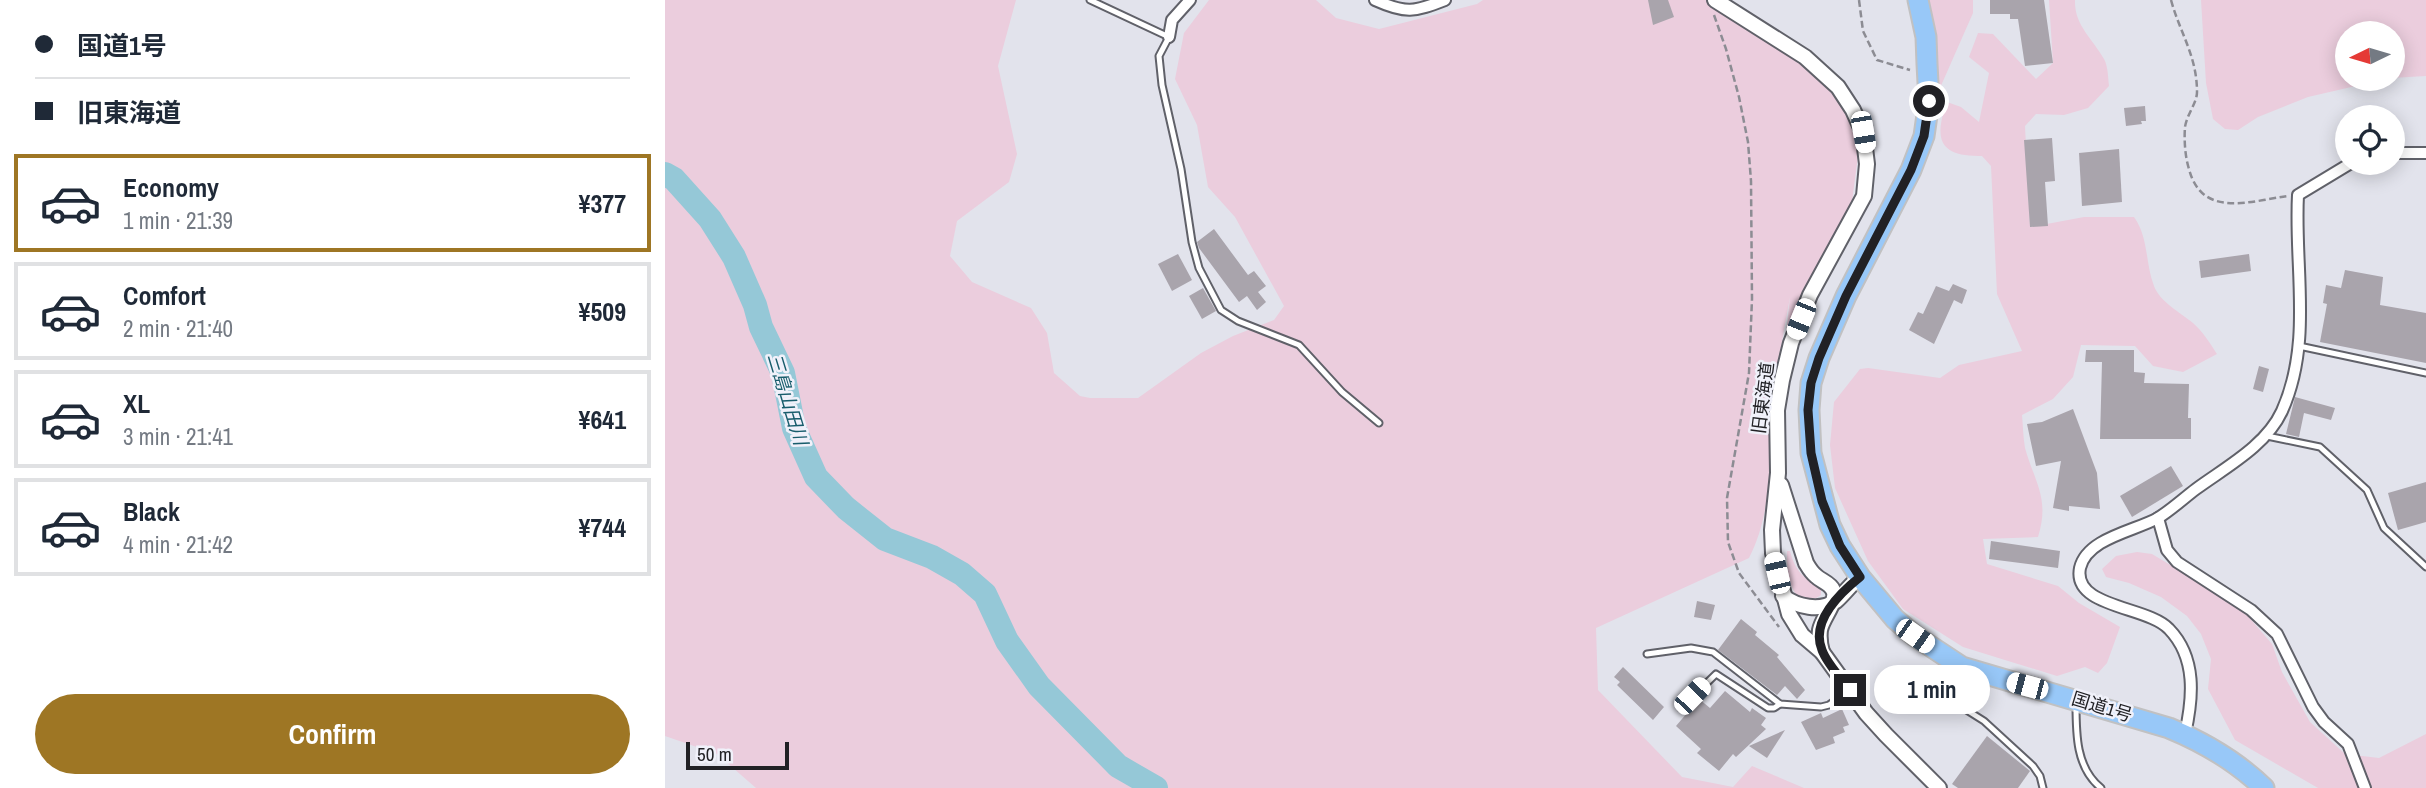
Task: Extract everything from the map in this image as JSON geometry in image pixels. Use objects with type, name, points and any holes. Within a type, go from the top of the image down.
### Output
[{"type":"highway","name":"国道1号","points":[[1918,0],[1926,37],[1929,101],[1924,136],[1911,170],[1846,296],[1811,383],[1808,410],[1811,453],[1822,501],[1840,546],[1846,584],[1895,619],[1962,676],[2076,699],[2185,734],[2237,765],[2264,788]]},
{"type":"street","points":[[1169,37],[1172,20],[1190,0]]},
{"type":"street","points":[[1375,0],[1395,9],[1419,10],[1445,0]]},
{"type":"street","name":"旧東海道","points":[[1715,1],[1805,57],[1838,87],[1863,132],[1867,164],[1864,196],[1810,295],[1791,343],[1781,380],[1777,410],[1778,473],[1772,530],[1773,553],[1789,614],[1802,635],[1822,652],[1886,735],[1939,788]]},
{"type":"street","points":[[2405,153],[2426,153]]},
{"type":"street","points":[[2185,734],[2191,708],[2191,673],[2184,652],[2170,629],[2158,620],[2097,599],[2086,592],[2081,584],[2080,570],[2084,558],[2093,549],[2112,537],[2158,518],[2266,436],[2275,424],[2286,401],[2301,331],[2298,195],[2335,173]]},
{"type":"street","points":[[1778,473],[1784,501],[1813,574],[1846,584]]},
{"type":"street","points":[[2158,518],[2167,550],[2177,562],[2251,610],[2277,634],[2313,707],[2324,722],[2348,744],[2365,788]]},
{"type":"street","points":[[1773,553],[1784,537],[1798,541]]},
{"type":"street","points":[[1822,652],[1820,631],[1826,613],[1833,603],[1835,592],[1846,584]]},
{"type":"street","points":[[1783,596],[1804,607],[1833,603]]},
{"type":"lane","points":[[1090,0],[1169,37],[1159,56],[1162,85],[1181,169],[1192,242],[1199,268],[1221,310],[1238,321],[1300,345],[1342,393],[1379,423]]},
{"type":"lane","points":[[2299,346],[2426,373]]},
{"type":"lane","points":[[2266,436],[2321,447],[2367,490],[2384,528],[2426,567]]},
{"type":"lane","points":[[1647,654],[1691,648],[1713,652],[1780,704],[1821,707],[1829,705],[1850,690]]},
{"type":"lane","points":[[1681,708],[1716,674],[1768,708],[1780,704]]},
{"type":"lane","points":[[1962,676],[1957,704],[1984,721],[2033,766],[2040,776],[2043,788]]},
{"type":"lane","points":[[2076,699],[2075,731],[2085,770],[2101,788]]},
{"type":"path","points":[[1859,0],[1863,31],[1877,60],[1909,69],[1916,79]]},
{"type":"path","points":[[2171,0],[2175,16],[2194,58],[2197,96],[2185,127],[2191,179],[2210,201],[2229,204],[2298,195]]},
{"type":"path","points":[[1715,1],[1713,17],[1726,49],[1739,97],[1748,142],[1751,181],[1752,299],[1749,373],[1727,498],[1728,542],[1739,573],[1779,627]]},
{"type":"shaded area","points":[[665,0],[1016,0],[998,66],[1017,154],[1009,182],[957,221],[950,256],[972,282],[1031,308],[1047,333],[1054,373],[1080,396],[1090,398],[1138,398],[1201,353],[1233,336],[1274,320],[1284,306],[1235,217],[1208,187],[1197,125],[1175,79],[1184,33],[1209,0],[1316,0],[1336,18],[1379,29],[1477,4],[1483,0],[1717,0],[1766,33],[1841,101],[1859,148],[1850,217],[1784,352],[1790,297],[1775,386],[1767,500],[1757,540],[1749,558],[1596,628],[1598,690],[1682,777],[1733,787],[1752,766],[1804,788],[756,788],[717,754],[665,736]]},
{"type":"shaded area","points":[[1919,0],[1973,0],[1973,13],[1940,88]]},
{"type":"shaded area","points":[[2049,0],[2075,0],[2081,24],[2105,62],[2109,86],[2088,108],[2064,115],[2036,114],[2025,126],[2030,227],[2084,217],[2134,217],[2145,242],[2151,277],[2157,292],[2197,326],[2217,354],[2183,372],[2153,366],[2135,346],[2081,345],[2073,377],[2053,399],[2022,415],[2025,448],[2042,501],[2038,537],[1983,539],[1987,564],[2058,586],[2079,603],[2120,627],[2107,663],[2098,673],[2085,667],[2057,676],[1963,647],[1903,609],[1868,561],[1835,488],[1830,445],[1834,402],[1860,369],[1940,378],[1959,365],[2022,351],[1997,294],[1991,166],[1982,156],[1968,156],[1949,149],[1943,144],[1941,127],[1947,102],[1961,107],[1979,122],[1989,73],[1969,57],[1978,33],[1993,34],[2036,79],[2053,63]]},
{"type":"shaded area","points":[[2201,0],[2426,0],[2426,76],[2405,77],[2405,21],[2335,21],[2335,91],[2308,97],[2258,117],[2238,130],[2225,129],[2213,119],[2206,83]]},
{"type":"shaded area","points":[[1787,551],[1790,551],[1801,574],[1821,588],[1821,595],[1811,600],[1803,600],[1797,595],[1789,579]]},
{"type":"shaded area","points":[[2137,552],[2152,554],[2240,607],[2272,644],[2282,672],[2310,722],[2345,754],[2379,758],[2426,734],[2426,788],[2318,788],[2235,740],[2208,689],[2211,659],[2201,634],[2187,616],[2161,597],[2129,583],[2106,577],[2102,569],[2116,556]]},
{"type":"building","points":[[1648,0],[1668,0],[1674,17],[1653,25]]},
{"type":"building","points":[[1990,0],[2044,0],[2053,63],[2025,66],[2018,19],[2010,19],[2010,14],[1990,14]]},
{"type":"building","points":[[2145,106],[2146,121],[2126,126],[2124,108]]},
{"type":"building","points":[[2052,138],[2055,181],[2045,182],[2048,226],[2030,227],[2024,140]]},
{"type":"building","points":[[2119,149],[2122,202],[2082,206],[2079,153]]},
{"type":"building","points":[[1214,229],[1248,275],[1254,271],[1266,286],[1258,292],[1266,302],[1257,310],[1247,296],[1239,302],[1199,248],[1197,242]]},
{"type":"building","points":[[1178,254],[1192,280],[1172,291],[1158,264]]},
{"type":"building","points":[[2249,254],[2251,271],[2201,278],[2199,261]]},
{"type":"building","points":[[2345,270],[2383,277],[2380,305],[2426,313],[2426,363],[2320,342],[2327,304],[2323,303],[2326,285],[2341,288]]},
{"type":"building","points":[[1953,284],[1967,290],[1962,304],[1954,300],[1934,344],[1909,330],[1918,312],[1923,314],[1936,286],[1949,291]]},
{"type":"building","points":[[1203,288],[1216,311],[1202,319],[1189,296]]},
{"type":"building","points":[[2086,350],[2134,350],[2134,372],[2145,373],[2144,383],[2189,384],[2188,418],[2191,418],[2191,439],[2100,439],[2102,362],[2085,362]]},
{"type":"building","points":[[2259,366],[2269,369],[2263,392],[2253,389]]},
{"type":"building","points":[[2295,397],[2335,408],[2331,420],[2304,413],[2299,437],[2286,434]]},
{"type":"building","points":[[2073,409],[2097,473],[2100,509],[2069,506],[2069,511],[2053,508],[2061,461],[2036,466],[2027,424],[2042,422]]},
{"type":"building","points":[[2171,466],[2183,486],[2132,517],[2120,496]]},
{"type":"building","points":[[2426,482],[2426,522],[2398,530],[2388,493]]},
{"type":"building","points":[[1991,541],[2060,551],[2058,568],[1989,559]]},
{"type":"building","points":[[1697,601],[1715,605],[1711,620],[1694,617]]},
{"type":"building","points":[[1741,619],[1779,655],[1777,657],[1805,690],[1797,699],[1785,686],[1777,695],[1718,650]]},
{"type":"building","points":[[1623,667],[1664,707],[1653,720],[1617,685],[1620,682],[1614,677]]},
{"type":"building","points":[[1886,676],[1896,688],[1898,685],[1906,694],[1919,701],[1914,711],[1892,699],[1889,701],[1875,686]]},
{"type":"building","points":[[1725,691],[1750,712],[1752,708],[1766,718],[1761,725],[1766,729],[1736,757],[1733,754],[1719,771],[1697,753],[1701,749],[1676,726],[1699,699],[1710,708]]},
{"type":"building","points":[[1842,709],[1849,725],[1843,727],[1845,732],[1833,737],[1835,743],[1816,750],[1801,722],[1821,713],[1823,718]]},
{"type":"building","points":[[1785,730],[1767,758],[1749,746]]},
{"type":"building","points":[[1987,736],[2030,771],[2018,788],[1958,788],[1952,784]]},
{"type":"waterway","name":"三島山田川","points":[[665,174],[674,179],[710,219],[734,257],[755,305],[761,327],[783,373],[794,428],[816,477],[846,508],[885,539],[932,557],[962,574],[985,594],[1007,641],[1039,686],[1118,766],[1156,788]]},
{"type":"route","points":[[1850,690],[1822,652],[1819,642],[1826,613],[1860,577],[1840,546],[1822,501],[1811,453],[1808,410],[1811,383],[1846,296],[1911,170],[1924,136],[1929,101]]}]
